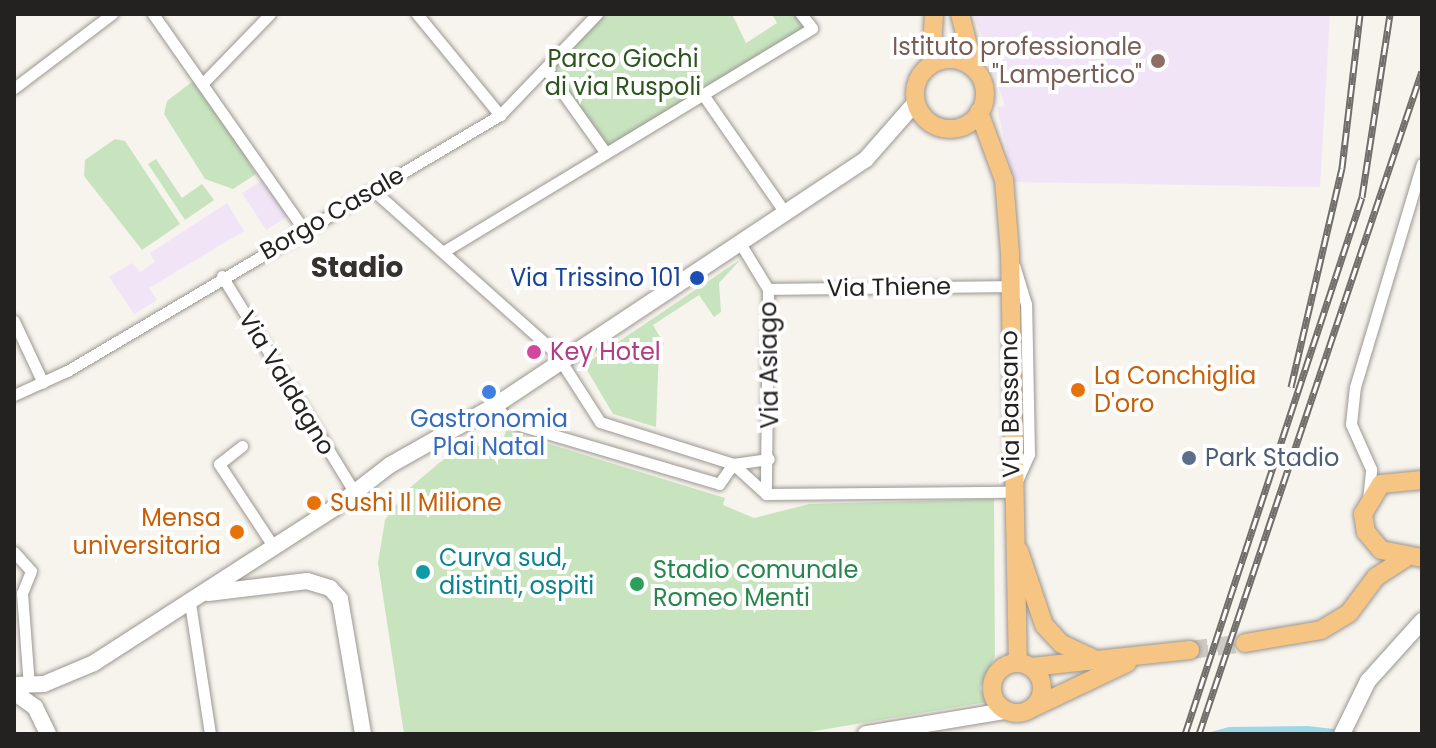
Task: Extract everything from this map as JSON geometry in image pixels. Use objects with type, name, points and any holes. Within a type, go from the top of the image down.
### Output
[{"type":"main road","points":[[934,14],[931,64],[917,81],[916,102],[937,126],[960,127],[992,147]]},
{"type":"main road","points":[[960,14],[974,68],[985,94],[979,112],[960,127]]},
{"type":"main road","points":[[931,64],[953,59],[974,68]]},
{"type":"main road","name":"Via Bassano","points":[[979,112],[1004,180],[1010,253],[1013,538],[1024,665]]},
{"type":"main road","points":[[1376,577],[1375,545],[1363,523],[1368,500],[1381,484],[1397,478],[1422,480]]},
{"type":"main road","points":[[1013,538],[1044,625],[1062,644],[1096,660]]},
{"type":"main road","points":[[1375,545],[1417,559]]},
{"type":"main road","points":[[1245,643],[1321,630],[1349,613],[1376,577],[1417,559]]},
{"type":"main road","points":[[1137,659],[1033,708],[1005,711],[995,701],[993,681],[1001,669],[1137,659],[1190,650]]},
{"type":"main road","points":[[1024,665],[1042,689],[1033,708]]},
{"type":"street","points":[[14,88],[112,14]]},
{"type":"street","points":[[153,14],[204,82],[303,228]]},
{"type":"street","points":[[204,82],[270,14]]},
{"type":"street","points":[[417,14],[500,115]]},
{"type":"street","name":"Borgo Casale","points":[[14,395],[43,383],[500,115],[548,72],[597,14]]},
{"type":"street","points":[[446,250],[812,28],[801,14]]},
{"type":"street","points":[[548,72],[605,152]]},
{"type":"street","points":[[704,96],[786,214]]},
{"type":"street","points":[[25,687],[94,663],[196,598],[353,490],[496,405],[866,159],[916,102]]},
{"type":"street","points":[[1368,500],[1371,469],[1351,424],[1355,387],[1422,164]]},
{"type":"street","points":[[374,191],[446,250],[562,361],[600,422],[733,464],[766,494],[1012,492],[1029,454],[1026,304],[1010,253]]},
{"type":"street","name":"Via Asiago","points":[[740,243],[768,289],[769,459],[766,494]]},
{"type":"street","name":"Via Valdagno","points":[[222,276],[353,490]]},
{"type":"street","name":"Via Thiene","points":[[768,289],[1011,286]]},
{"type":"street","points":[[14,321],[43,383]]},
{"type":"street","points":[[496,405],[509,422],[719,484],[733,464],[769,459]]},
{"type":"street","points":[[242,446],[219,464],[273,546]]},
{"type":"street","points":[[1371,469],[1397,478]]},
{"type":"street","points":[[14,552],[31,571],[22,593],[25,687],[48,734]]},
{"type":"street","points":[[196,598],[307,581],[321,582],[340,599],[363,734]]},
{"type":"street","points":[[196,598],[210,734]]},
{"type":"street","points":[[1342,734],[1358,700],[1422,621]]},
{"type":"street","points":[[866,734],[1005,711]]},
{"type":"shaded area","name":"Istituto professionale \"Lampertico\"","points":[[974,14],[1330,14],[1320,187],[1014,182],[997,107],[1005,106]]},
{"type":"shaded area","points":[[264,179],[288,216],[266,230],[242,193]]},
{"type":"shaded area","points":[[227,203],[244,231],[149,288],[157,300],[134,314],[109,277],[132,263],[140,272],[155,262],[150,253]]},
{"type":"green space","name":"Parco Giochi di via Ruspoli","points":[[597,14],[732,14],[746,43],[777,23],[772,14],[799,14],[808,28],[605,152],[548,72]]},
{"type":"green space","points":[[197,78],[253,157],[248,161],[256,174],[233,189],[205,179],[164,114],[167,101]]},
{"type":"green space","points":[[115,139],[125,141],[180,224],[142,250],[84,176],[85,160]]},
{"type":"green space","points":[[156,159],[182,198],[202,184],[214,200],[185,220],[148,164]]},
{"type":"green space","points":[[741,259],[719,283],[721,312],[714,317],[699,295],[653,325],[664,344],[659,348],[656,427],[613,414],[584,365]]},
{"type":"green space","name":"Stadio comunale Romeo Menti","points":[[506,431],[725,498],[723,505],[754,518],[809,504],[994,499],[995,656],[980,688],[987,702],[797,734],[404,734],[378,563],[385,520],[406,491],[439,463],[473,439],[478,446],[490,438],[502,442]]},
{"type":"water","points":[[1308,726],[1377,734],[1203,734],[1229,727]]},
{"type":"tunnel","points":[[1190,650],[1245,643]]},
{"type":"railway","points":[[1291,387],[1342,168],[1360,14]]},
{"type":"railway","points":[[1185,734],[1362,197],[1390,14]]},
{"type":"railway","points":[[1199,734],[1422,71]]},
{"type":"place","name":"Istituto professionale \"Lampertico\"","points":[[1158,61]]},
{"type":"place","name":"Via Trissino 101","points":[[697,278]]},
{"type":"place","name":"Key Hotel","points":[[534,352]]},
{"type":"place","name":"La Conchiglia D'oro","points":[[1078,390]]},
{"type":"place","name":"Gastronomia Plai Natal","points":[[489,392]]},
{"type":"place","name":"Park Stadio","points":[[1189,458]]},
{"type":"place","name":"Sushi Il Milione","points":[[314,503]]},
{"type":"place","name":"Mensa universitaria","points":[[237,532]]},
{"type":"place","name":"Curva sud, distinti, ospiti","points":[[423,572]]},
{"type":"place","name":"Stadio comunale Romeo Menti","points":[[637,584]]},
{"type":"district","name":"Stadio","points":[[357,268]]}]
